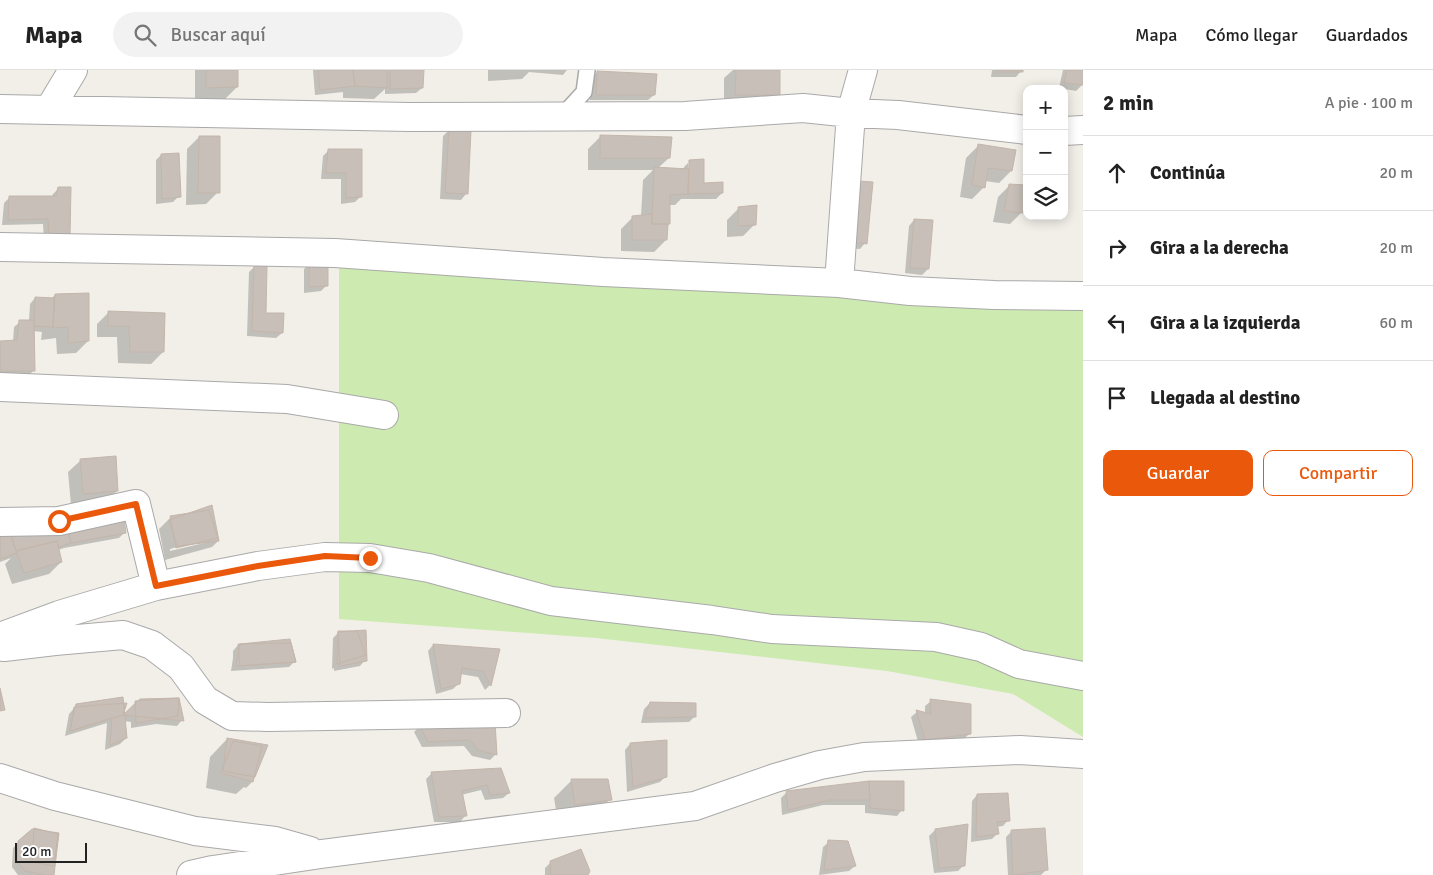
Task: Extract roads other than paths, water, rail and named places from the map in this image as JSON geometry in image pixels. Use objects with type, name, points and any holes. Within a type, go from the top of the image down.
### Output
[{"type":"street","points":[[49,110],[73,70]]},
{"type":"street","points":[[839,283],[851,113],[863,70]]},
{"type":"street","points":[[0,109],[409,117],[685,116],[803,108],[898,115],[1023,130]]},
{"type":"street","points":[[1068,131],[1083,130]]},
{"type":"street","points":[[0,247],[335,253],[584,270],[839,283],[910,291],[994,295],[1083,296]]},
{"type":"street","points":[[0,387],[286,399],[384,415]]},
{"type":"street","points":[[0,522],[59,521],[136,504],[156,586]]},
{"type":"street","points":[[0,637],[59,615],[156,586],[258,566],[325,556],[370,558],[429,568],[551,601],[772,629],[936,637],[981,647],[1019,664],[1083,676]]},
{"type":"street","points":[[0,648],[122,634],[152,645],[167,656],[181,667],[205,700],[232,716],[506,713]]},
{"type":"street","points":[[191,875],[321,854],[695,806],[775,778],[820,765],[864,758],[1020,750],[1083,754]]},
{"type":"street","points":[[0,778],[55,796],[195,831],[275,841],[321,854]]},
{"type":"lane","points":[[562,116],[584,92],[587,70]]}]
